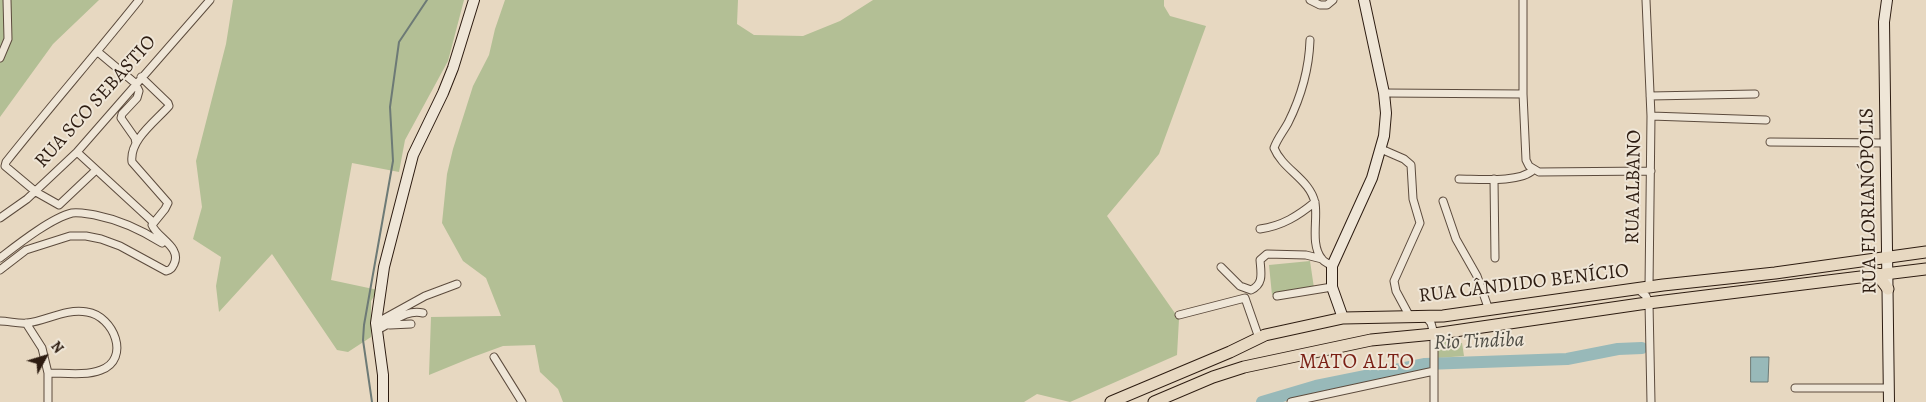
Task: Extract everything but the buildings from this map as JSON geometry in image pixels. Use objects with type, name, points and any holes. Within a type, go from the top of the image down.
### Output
[{"type":"main road","name":"RUA CÂNDIDO BENÍCIO","points":[[1111,402],[1259,338],[1343,318],[1426,317],[1489,310],[1643,288],[1775,273],[1926,252]]},
{"type":"main road","name":"RUA CÂNDIDO BENÍCIO","points":[[1154,402],[1178,397],[1214,377],[1244,367],[1371,340],[1434,334],[1649,303],[1926,269]]},
{"type":"main road","points":[[1882,273],[1888,289]]},
{"type":"street","points":[[0,58],[8,39],[8,0]]},
{"type":"street","points":[[96,170],[61,204],[57,205],[36,192],[7,169],[6,162],[139,0]]},
{"type":"street","name":"RUA SCO SEBASTIO","points":[[0,218],[36,192],[77,152],[135,83],[210,0]]},
{"type":"street","points":[[383,402],[383,375],[377,326],[384,267],[413,155],[453,68],[474,0]]},
{"type":"street","points":[[1310,0],[1320,5],[1327,5],[1333,0]]},
{"type":"street","points":[[1343,318],[1332,287],[1332,266],[1372,178],[1381,149],[1386,113],[1384,93],[1364,0]]},
{"type":"street","points":[[1523,0],[1523,94],[1526,160],[1529,166],[1539,172],[1651,171]]},
{"type":"street","name":"RUA ALBANO","points":[[1643,288],[1651,171],[1651,116],[1646,0]]},
{"type":"street","name":"RUA FLORIANÓPOLIS","points":[[1882,273],[1887,256],[1884,22],[1887,0]]},
{"type":"street","points":[[1310,40],[1308,69],[1303,86],[1295,108],[1274,148],[1284,165],[1309,189],[1315,202],[1316,241],[1322,259]]},
{"type":"street","points":[[98,52],[135,83],[139,94],[122,114],[121,118],[135,138],[136,143]]},
{"type":"street","points":[[0,270],[26,250],[70,236],[86,236],[120,246],[166,271],[171,270],[177,256],[153,228],[153,222],[168,203],[132,162],[131,156],[136,143],[169,104],[141,77]]},
{"type":"street","points":[[1384,93],[1523,94]]},
{"type":"street","points":[[1650,96],[1755,94]]},
{"type":"street","name":"RUA ALBANO","points":[[1651,116],[1766,120]]},
{"type":"street","points":[[1770,142],[1885,143]]},
{"type":"street","points":[[1381,149],[1404,159],[1411,165],[1411,189],[1420,223],[1397,272],[1394,286],[1410,317]]},
{"type":"street","points":[[77,152],[153,222]]},
{"type":"street","points":[[1459,179],[1494,179],[1526,175],[1534,170]]},
{"type":"street","points":[[1494,179],[1495,258]]},
{"type":"street","points":[[1444,201],[1456,239],[1477,276],[1489,310]]},
{"type":"street","points":[[1260,229],[1275,227],[1292,219],[1315,202]]},
{"type":"street","points":[[0,258],[58,218],[80,213],[116,220],[140,229],[173,250]]},
{"type":"street","points":[[1221,267],[1240,286],[1251,290],[1260,284],[1260,260],[1267,254],[1306,255],[1322,259],[1332,266]]},
{"type":"street","points":[[377,326],[425,296],[456,284]]},
{"type":"street","points":[[1277,296],[1332,287]]},
{"type":"street","points":[[1643,288],[1649,303],[1651,402]]},
{"type":"street","name":"RUA FLORIANÓPOLIS","points":[[1888,289],[1888,402]]},
{"type":"street","points":[[1179,315],[1245,298],[1259,338]]},
{"type":"street","points":[[0,321],[26,323],[68,313],[86,311],[99,316],[110,325],[116,339],[117,352],[111,363],[102,370],[48,373]]},
{"type":"street","points":[[387,325],[406,313],[423,313]]},
{"type":"street","points":[[1426,317],[1431,323],[1434,334],[1434,402]]},
{"type":"street","points":[[26,323],[42,348],[48,373],[48,402]]},
{"type":"street","points":[[377,326],[411,324]]},
{"type":"street","points":[[494,358],[522,402]]},
{"type":"street","points":[[1291,402],[1433,366]]},
{"type":"street","points":[[1795,388],[1888,388]]},
{"type":"green space","points":[[0,0],[99,0],[53,44],[0,117]]},
{"type":"green space","points":[[233,0],[464,0],[448,61],[405,140],[399,172],[352,163],[331,280],[378,290],[371,301],[371,337],[348,352],[337,350],[272,254],[219,312],[216,286],[221,257],[193,239],[202,207],[196,161],[226,44]]},
{"type":"green space","points":[[505,0],[738,0],[737,24],[754,35],[803,36],[840,21],[873,0],[1164,0],[1164,6],[1170,16],[1206,26],[1159,154],[1107,216],[1179,319],[1177,355],[1070,402],[1037,394],[1024,402],[563,402],[558,389],[540,372],[535,345],[503,346],[429,375],[431,317],[501,316],[486,278],[463,261],[442,223],[447,174],[453,149],[473,86],[489,55],[495,29]]},
{"type":"green space","points":[[1310,261],[1314,288],[1272,295],[1269,265]]},
{"type":"green space","points":[[1458,335],[1459,343],[1462,343],[1464,356],[1438,358],[1438,337]]},
{"type":"water","points":[[1751,357],[1769,357],[1768,382],[1751,382]]},
{"type":"waterway","points":[[372,402],[363,340],[393,161],[390,107],[399,42],[427,0]]},
{"type":"waterway","name":"Rio Tindiba","points":[[1262,402],[1316,386],[1425,364],[1567,359],[1618,349],[1642,348]]},
{"type":"district","name":"MATO ALTO","points":[[1357,363]]}]
